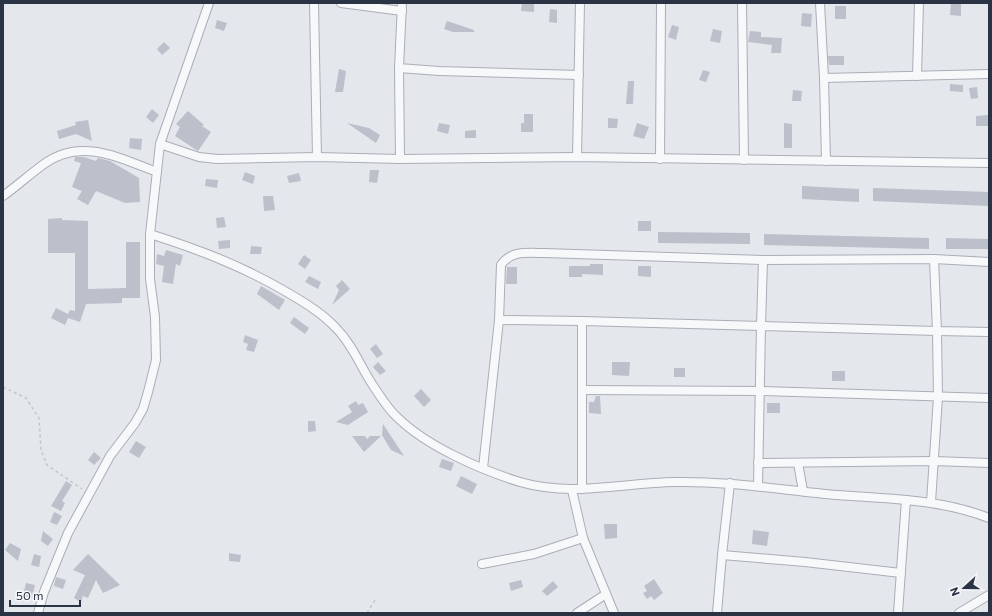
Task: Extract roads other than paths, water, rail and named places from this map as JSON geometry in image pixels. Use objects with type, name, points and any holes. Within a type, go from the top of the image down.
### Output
[{"type":"street","points":[[38,613],[60,551],[88,493],[110,456],[135,423],[143,409],[156,360],[155,317],[150,279],[150,234],[160,144],[209,3]]},
{"type":"street","points":[[314,3],[317,157]]},
{"type":"street","points":[[341,3],[402,7],[399,68],[400,159]]},
{"type":"street","points":[[577,157],[580,3]]},
{"type":"street","points":[[660,159],[661,3]]},
{"type":"street","points":[[742,3],[744,160]]},
{"type":"street","points":[[820,3],[826,161]]},
{"type":"street","points":[[917,76],[919,3]]},
{"type":"street","points":[[399,68],[439,72],[579,75]]},
{"type":"street","points":[[824,78],[989,74]]},
{"type":"street","points":[[160,144],[199,158],[217,159],[317,157],[400,159],[577,157],[989,163]]},
{"type":"street","points":[[3,196],[45,163],[72,152],[88,150],[104,152],[157,172]]},
{"type":"street","points":[[150,234],[228,261],[265,279],[311,306],[338,329],[373,385],[396,417],[431,443],[483,468],[521,482],[572,490],[672,482],[730,483],[931,502],[970,511],[989,518]]},
{"type":"street","points":[[483,468],[499,320],[501,265],[506,258],[514,254],[544,253],[763,260],[934,259],[989,262]]},
{"type":"street","points":[[931,502],[938,397],[934,259]]},
{"type":"street","points":[[758,486],[763,260]]},
{"type":"street","points":[[499,320],[989,332]]},
{"type":"street","points":[[582,321],[582,489]]},
{"type":"street","points":[[582,390],[760,391],[989,398]]},
{"type":"street","points":[[758,463],[934,461],[989,463]]},
{"type":"street","points":[[798,463],[803,491]]},
{"type":"street","points":[[717,613],[730,483]]},
{"type":"street","points":[[572,490],[583,538],[614,613]]},
{"type":"street","points":[[898,613],[906,500]]},
{"type":"street","points":[[482,564],[534,554],[583,538]]},
{"type":"street","points":[[722,555],[805,562],[901,573]]},
{"type":"street","points":[[577,613],[606,594]]},
{"type":"street","points":[[959,613],[989,595]]}]
